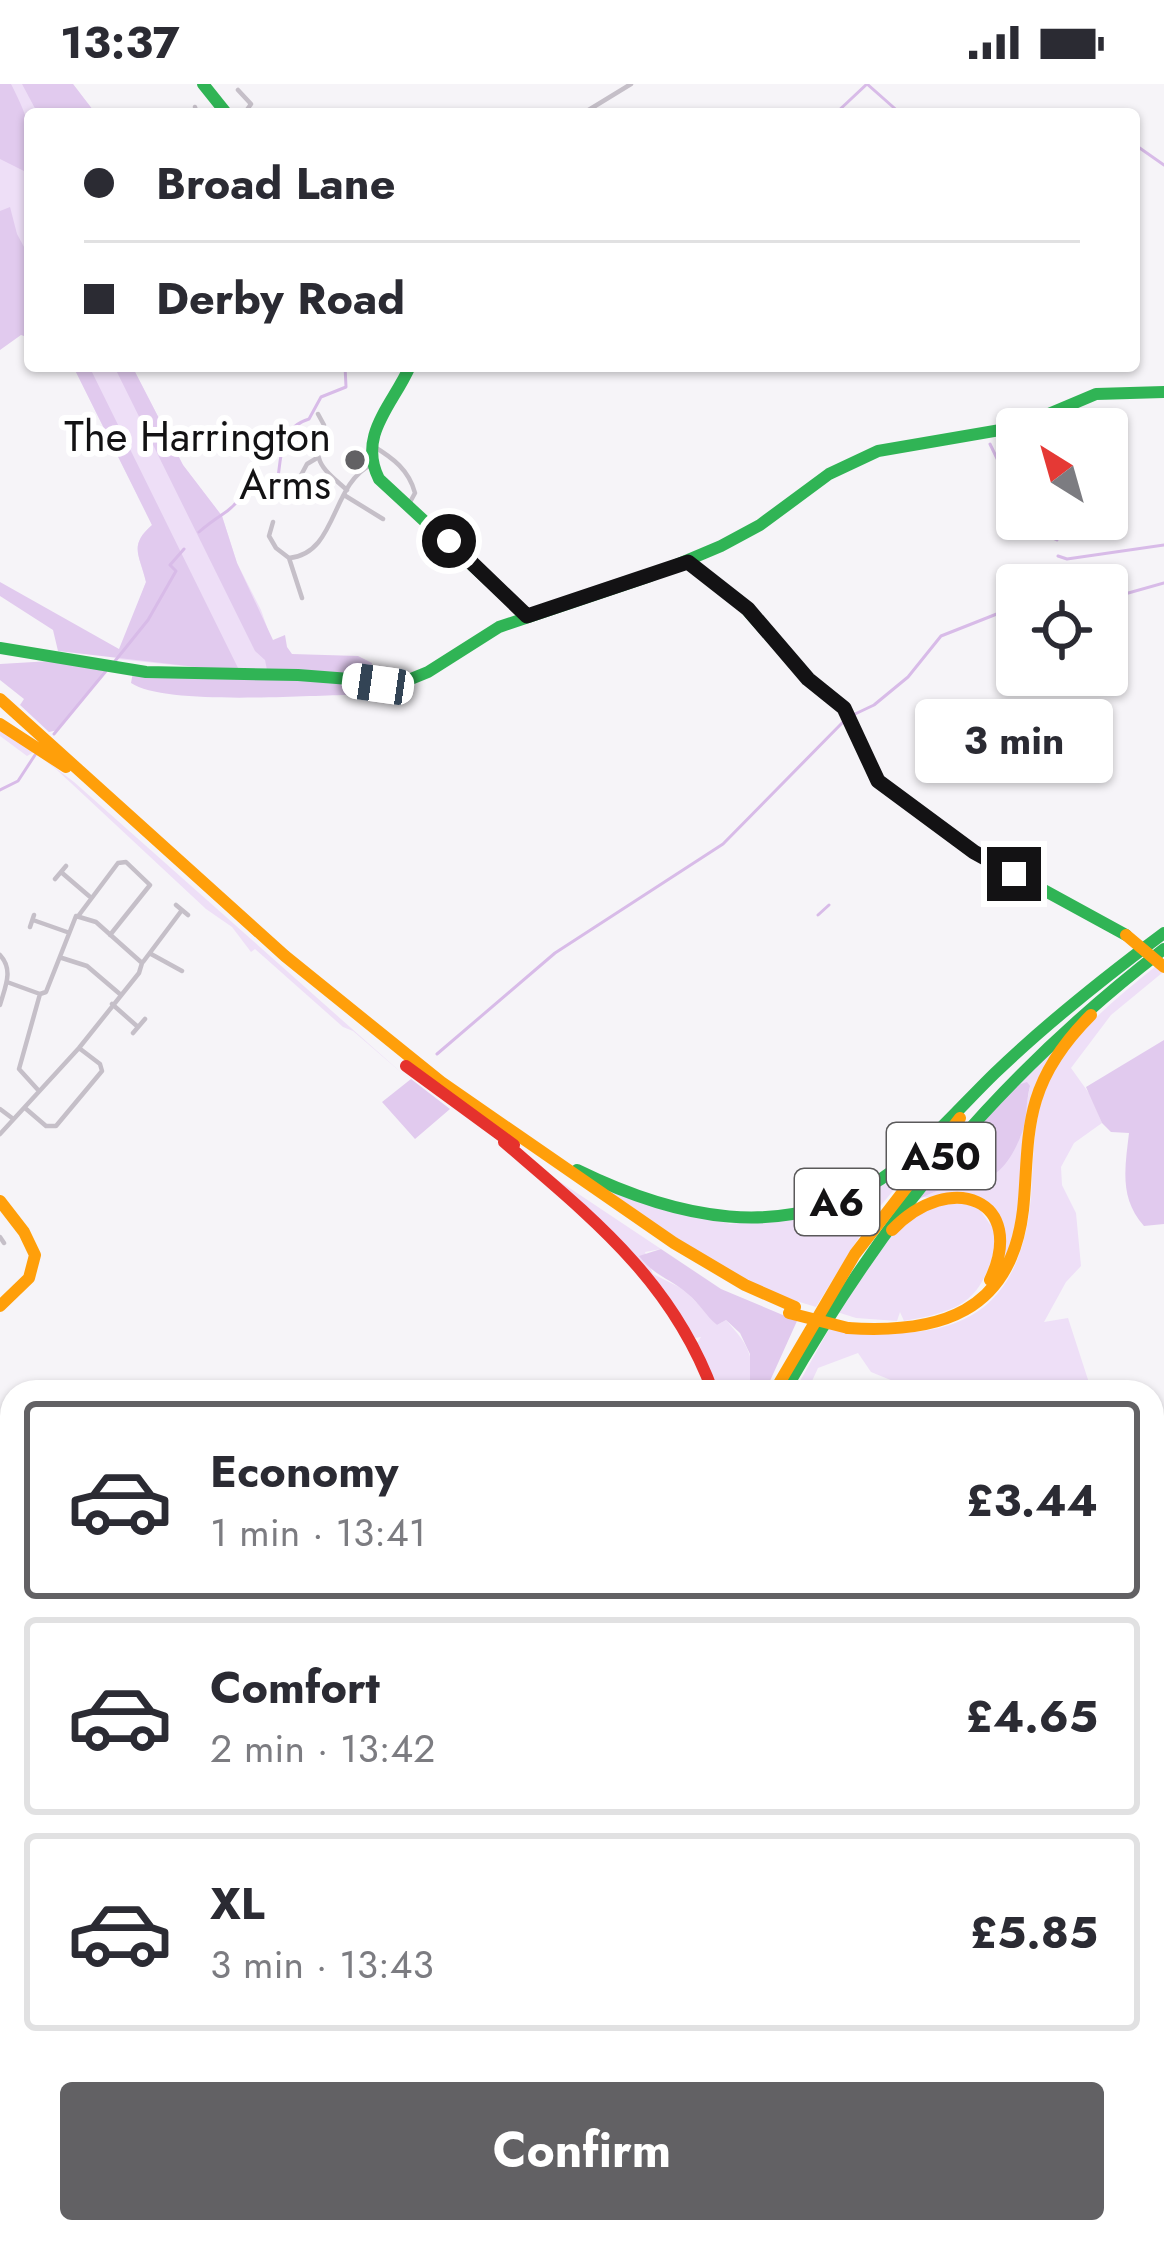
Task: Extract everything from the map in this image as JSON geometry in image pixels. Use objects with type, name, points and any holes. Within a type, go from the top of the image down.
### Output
[{"type":"main road","points":[[203,84],[222,108]]},
{"type":"main road","points":[[407,372],[370,436],[371,465],[510,597],[523,617]]},
{"type":"main road","points":[[4,651],[146,672],[298,675],[383,684],[417,677],[483,635],[523,617],[688,562],[760,525],[829,474],[878,452],[1018,427],[1096,394],[1164,392]]},
{"type":"main road","points":[[688,562],[748,609],[808,679],[844,708],[878,781],[974,852],[1126,935],[1164,968]]},
{"type":"main road","name":"A6","points":[[0,699],[373,1029],[503,1126],[603,1183],[678,1213],[742,1221],[794,1216],[844,1199],[891,1170],[1032,1038],[1111,974]]},
{"type":"main road","points":[[0,710],[281,964],[487,1126],[596,1223],[651,1281],[691,1336],[708,1380]]},
{"type":"main road","points":[[0,724],[66,767]]},
{"type":"main road","name":"A50","points":[[781,1380],[834,1286],[911,1177],[1004,1072],[1111,974],[1164,933]]},
{"type":"main road","name":"A50","points":[[791,1380],[885,1228],[970,1121],[1069,1023],[1164,949]]},
{"type":"main road","points":[[487,1126],[719,1280],[792,1310],[851,1324],[891,1332],[928,1328],[965,1313],[994,1288],[1007,1269],[1019,1237],[1031,1122],[1045,1076],[1075,1032],[1146,962]]},
{"type":"main road","points":[[503,1126],[693,1255],[792,1310]]},
{"type":"main road","points":[[830,1310],[891,1231],[924,1203],[960,1196],[980,1203],[992,1214],[1001,1235],[1000,1258],[988,1283],[971,1300],[947,1314],[916,1322],[851,1324]]},
{"type":"main road","points":[[0,1201],[32,1245],[36,1262],[27,1284],[0,1306]]},
{"type":"street","points":[[592,108],[632,84]]},
{"type":"street","points":[[238,90],[250,104],[248,108]]},
{"type":"street","points":[[318,414],[324,425],[315,448],[317,458],[345,492],[382,518]]},
{"type":"street","points":[[373,446],[410,478],[415,495],[409,505]]},
{"type":"street","points":[[299,479],[317,458]]},
{"type":"street","points":[[289,558],[302,556],[318,544],[345,492],[358,473],[371,465]]},
{"type":"street","points":[[268,526],[272,543],[289,558],[302,598]]},
{"type":"street","points":[[39,1090],[19,1069],[40,994],[62,958],[73,917],[122,862],[150,883],[110,935]]},
{"type":"street","points":[[55,879],[64,869],[90,897]]},
{"type":"street","points":[[0,1134],[80,1048],[139,974],[179,907],[188,915]]},
{"type":"street","points":[[79,915],[142,963]]},
{"type":"street","points":[[32,921],[68,932]]},
{"type":"street","points":[[151,954],[181,975],[187,963]]},
{"type":"street","points":[[0,955],[8,968],[1,1000]]},
{"type":"street","points":[[62,958],[87,966],[121,994]]},
{"type":"street","points":[[7,982],[40,994]]},
{"type":"street","points":[[112,1004],[136,1030],[145,1019]]},
{"type":"street","points":[[25,1108],[46,1126],[56,1126],[102,1071],[80,1048]]},
{"type":"street","points":[[0,1109],[12,1118]]},
{"type":"shaded area","points":[[0,84],[73,84],[91,108],[24,108],[24,251],[0,211]]},
{"type":"shaded area","points":[[0,84],[11,84],[24,115],[24,171],[0,159]]},
{"type":"shaded area","points":[[22,84],[73,84],[91,108],[35,108]]},
{"type":"shaded area","points":[[10,207],[24,247],[24,336],[0,350],[0,211]]},
{"type":"shaded area","points":[[76,372],[135,372],[183,465],[222,516],[282,670],[240,672],[117,659],[146,582],[138,545],[152,525]]},
{"type":"shaded area","points":[[76,372],[92,372],[240,672],[58,651],[53,630],[0,596],[0,582],[119,649],[146,582],[138,545],[152,525]]},
{"type":"shaded area","points":[[117,372],[135,372],[183,465],[222,516],[237,563],[273,640],[285,635],[292,654],[358,656],[372,663],[369,674],[352,678],[267,670],[265,660],[255,651]]},
{"type":"shaded area","points":[[51,661],[108,669],[58,730],[49,732],[20,705],[24,699],[0,680],[0,664]]},
{"type":"shaded area","points":[[133,672],[209,679],[306,679],[369,687],[369,693],[236,698],[173,695],[131,683]]},
{"type":"shaded area","points":[[0,726],[74,782],[404,1075],[255,949],[251,952],[232,927],[206,909],[57,770],[34,752],[27,756],[0,736]]},
{"type":"shaded area","points":[[1156,966],[1162,973],[1111,1015],[1071,1068],[1091,1096],[1102,1123],[1074,1143],[1061,1167],[1062,1185],[1076,1213],[1081,1266],[1066,1282],[1044,1322],[1068,1318],[1088,1380],[891,1380],[871,1372],[858,1353],[818,1368],[812,1380],[801,1380],[829,1329],[907,1333],[939,1328],[968,1317],[992,1300],[1010,1275],[1024,1241],[1044,1093],[1059,1062],[1111,1003]]},
{"type":"shaded area","points":[[1088,1012],[1041,1075],[1020,1219],[1003,1263],[983,1202],[922,1197],[950,1186],[981,1183],[1021,1136],[1030,1086],[1008,1088]]},
{"type":"shaded area","points":[[1164,1040],[1164,1224],[1144,1226],[1127,1193],[1129,1133],[1111,1132],[1102,1123],[1086,1087]]},
{"type":"shaded area","points":[[411,1079],[450,1109],[415,1139],[382,1102]]},
{"type":"shaded area","points":[[1027,1082],[1022,1133],[1000,1169],[911,1204],[1008,1088]]},
{"type":"shaded area","points":[[948,1125],[872,1216],[816,1307],[760,1290],[567,1169],[730,1224],[851,1200],[856,1203],[856,1197]]},
{"type":"shaded area","points":[[541,1169],[661,1249],[645,1252],[653,1274],[685,1290],[717,1325],[726,1320],[749,1355],[751,1380],[711,1380],[697,1343],[701,1337],[695,1338],[685,1321]]},
{"type":"shaded area","points":[[941,1200],[976,1204],[998,1236],[986,1274],[969,1298],[944,1312],[904,1321],[900,1312],[897,1321],[837,1312],[894,1232]]},
{"type":"shaded area","points":[[661,1249],[721,1289],[797,1321],[770,1380],[750,1380],[750,1354],[740,1333],[726,1320],[717,1325],[688,1294],[639,1256]]},
{"type":"waterway","points":[[841,108],[867,84],[894,108]]},
{"type":"waterway","points":[[1140,148],[1164,165]]},
{"type":"waterway","points":[[278,478],[288,435],[309,419],[321,397],[346,387],[345,372]]},
{"type":"waterway","points":[[990,444],[996,456]]},
{"type":"waterway","points":[[199,532],[246,491],[277,479]]},
{"type":"waterway","points":[[1058,556],[1067,559],[1164,545]]},
{"type":"waterway","points":[[115,661],[148,620],[176,571],[170,565],[184,549]]},
{"type":"waterway","points":[[1128,593],[1164,583]]},
{"type":"waterway","points":[[855,714],[908,677],[941,636],[996,614]]},
{"type":"waterway","points":[[54,734],[106,671]]},
{"type":"waterway","points":[[437,1054],[555,953],[723,844],[844,721]]},
{"type":"waterway","points":[[0,790],[18,781],[35,755]]},
{"type":"waterway","points":[[818,915],[829,905]]},
{"type":"traffic: fast","points":[[203,84],[222,108]]},
{"type":"traffic: fast","points":[[407,372],[375,434],[373,463],[379,479],[527,616]]},
{"type":"traffic: fast","points":[[0,648],[146,672],[401,683],[428,672],[499,627],[650,576],[721,546],[760,525],[829,474],[878,451],[1018,427],[1096,394],[1164,392]]},
{"type":"traffic: fast","points":[[688,562],[738,600],[808,679],[844,708],[878,780],[974,852],[1126,935]]},
{"type":"traffic: fast","points":[[577,1170],[652,1201],[729,1216],[768,1217],[844,1199],[912,1155],[1035,1036],[1164,933]]},
{"type":"traffic: fast","points":[[791,1380],[864,1264],[951,1151],[1049,1047],[1164,949]]},
{"type":"traffic: slow","points":[[0,699],[285,956],[441,1082],[674,1243],[745,1285],[795,1307]]},
{"type":"traffic: slow","points":[[0,724],[66,767]]},
{"type":"traffic: slow","points":[[1126,935],[1164,967]]},
{"type":"traffic: slow","points":[[848,1328],[912,1327],[940,1320],[965,1310],[1003,1273],[1016,1245],[1023,1210],[1036,1100],[1058,1054],[1091,1015]]},
{"type":"traffic: slow","points":[[781,1380],[855,1254],[960,1118]]},
{"type":"traffic: slow","points":[[0,1201],[35,1255],[29,1278],[0,1306]]},
{"type":"traffic: slow","points":[[892,1230],[915,1211],[938,1201],[977,1202],[991,1213],[999,1230],[999,1252],[990,1280]]},
{"type":"traffic: slow","points":[[789,1313],[848,1328]]},
{"type":"traffic: jam","points":[[406,1066],[514,1145]]},
{"type":"traffic: jam","points":[[504,1142],[598,1225],[652,1283],[696,1352],[708,1380]]},
{"type":"place","name":"The Harrington Arms","points":[[355,460]]},
{"type":"route","points":[[449,541],[527,616],[688,562],[748,609],[808,679],[844,708],[878,781],[974,852],[1014,874]]}]
